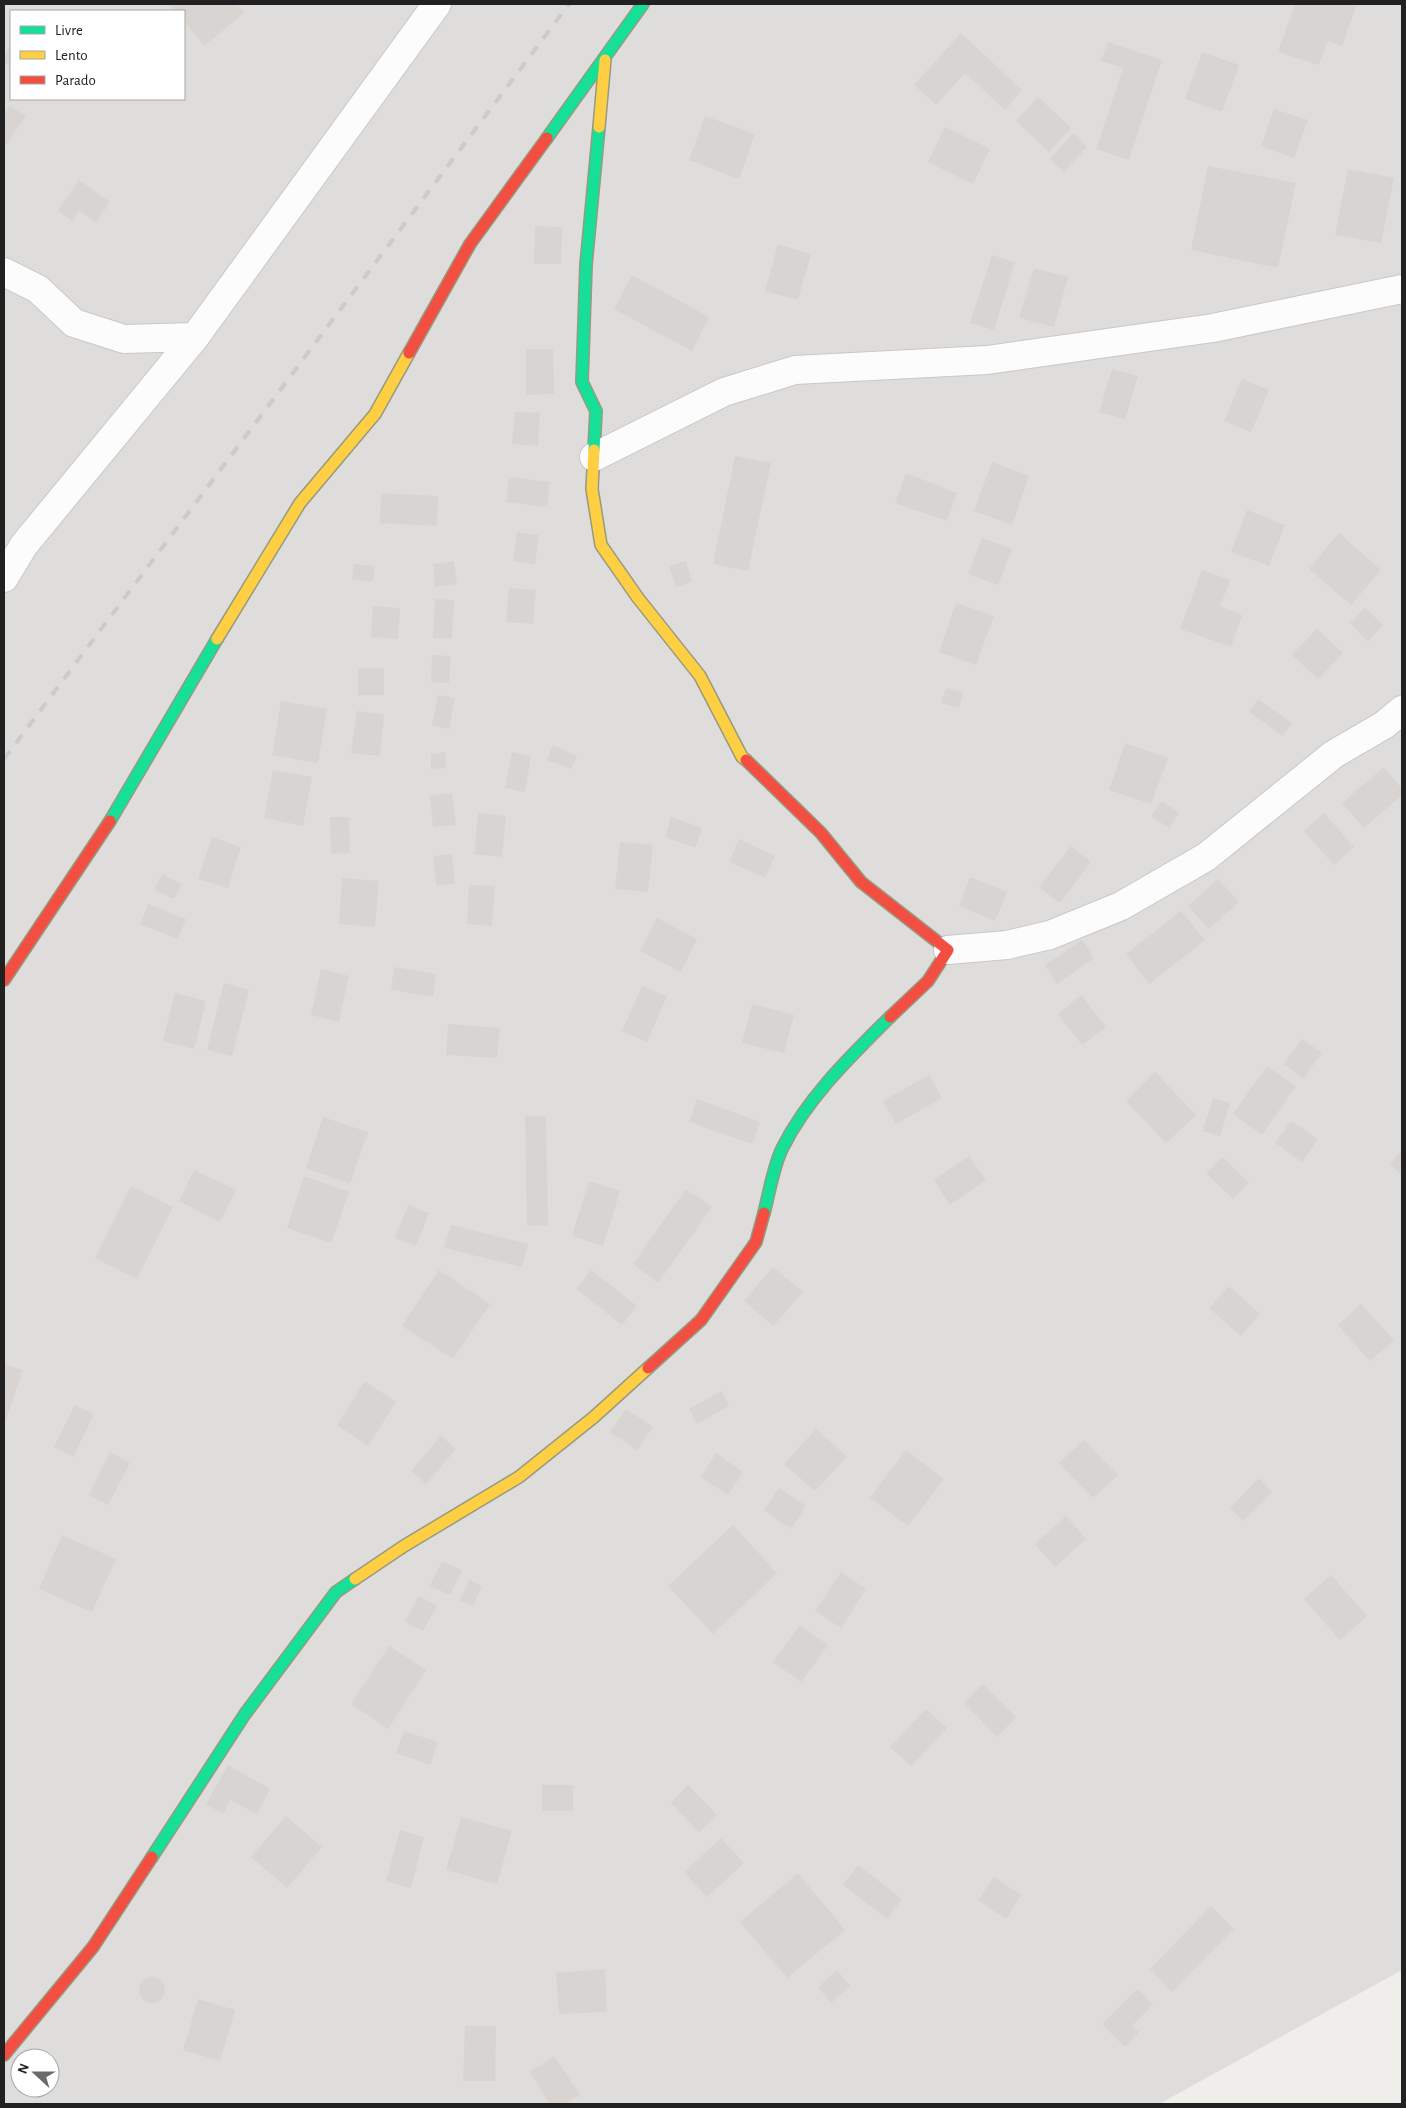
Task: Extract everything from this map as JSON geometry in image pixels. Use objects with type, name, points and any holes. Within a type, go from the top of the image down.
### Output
[{"type":"street","points":[[4,578],[24,545],[195,337],[438,4]]},
{"type":"street","points":[[4,980],[112,817],[229,618],[300,502],[376,414],[470,244],[643,4]]},
{"type":"street","points":[[604,60],[586,264],[582,382],[596,412],[592,489],[601,546],[638,598],[700,676],[742,757],[821,833],[861,882],[948,950],[1007,945],[1050,935],[1121,906],[1206,857],[1334,754],[1384,725],[1402,710]]},
{"type":"street","points":[[4,272],[38,289],[74,322],[124,339],[195,337]]},
{"type":"street","points":[[594,457],[724,392],[794,370],[988,360],[1213,328],[1402,289]]},
{"type":"street","points":[[4,2055],[93,1947],[245,1714],[336,1592],[404,1546],[519,1476],[594,1416],[701,1320],[756,1242],[782,1148],[812,1101],[862,1045],[928,982],[948,950]]},
{"type":"shaded area","points":[[4,4],[1402,4],[1402,1970],[1159,2104],[4,2104]]},
{"type":"building","points":[[170,4],[237,4],[244,13],[204,46],[185,22],[185,10],[175,10]]},
{"type":"building","points":[[1295,4],[1349,4],[1356,6],[1342,46],[1328,41],[1319,65],[1278,52]]},
{"type":"building","points":[[961,33],[1022,90],[1005,110],[965,73],[936,105],[914,85]]},
{"type":"building","points":[[1108,42],[1162,60],[1129,160],[1096,149],[1123,68],[1101,61]]},
{"type":"building","points":[[10,45],[10,66],[4,63],[4,58]]},
{"type":"building","points":[[1202,52],[1239,65],[1222,112],[1185,99]]},
{"type":"building","points":[[1038,97],[1071,128],[1049,152],[1016,121]]},
{"type":"building","points":[[10,106],[26,116],[6,145],[4,143],[4,115]]},
{"type":"building","points":[[1274,109],[1308,120],[1294,158],[1261,146]]},
{"type":"building","points":[[705,116],[755,134],[739,179],[689,160]]},
{"type":"building","points":[[945,127],[990,149],[973,184],[928,162]]},
{"type":"building","points":[[1073,133],[1087,147],[1064,172],[1050,159]]},
{"type":"building","points":[[1208,166],[1296,183],[1278,268],[1191,250]]},
{"type":"building","points":[[1348,169],[1394,178],[1381,243],[1335,235]]},
{"type":"building","points":[[79,180],[110,202],[96,222],[79,211],[72,221],[58,211]]},
{"type":"building","points":[[535,226],[562,227],[561,264],[534,264]]},
{"type":"building","points":[[778,244],[811,254],[798,300],[765,291]]},
{"type":"building","points":[[992,255],[1015,262],[994,330],[970,323]]},
{"type":"building","points":[[1034,268],[1068,277],[1054,327],[1019,318]]},
{"type":"building","points":[[632,275],[709,317],[692,351],[614,309]]},
{"type":"building","points":[[526,349],[553,349],[554,394],[526,395]]},
{"type":"building","points":[[1112,369],[1138,376],[1125,419],[1099,412]]},
{"type":"building","points":[[1242,379],[1269,390],[1251,432],[1224,421]]},
{"type":"building","points":[[515,412],[540,413],[538,446],[512,444]]},
{"type":"building","points":[[735,456],[771,463],[748,571],[713,564]]},
{"type":"building","points":[[992,462],[1029,476],[1012,525],[974,511]]},
{"type":"building","points":[[906,473],[957,493],[947,521],[895,503]]},
{"type":"building","points":[[509,477],[550,482],[547,507],[506,502]]},
{"type":"building","points":[[381,493],[438,496],[437,526],[380,523]]},
{"type":"building","points":[[1247,510],[1285,525],[1269,566],[1231,552]]},
{"type":"building","points":[[517,532],[539,535],[535,564],[513,561]]},
{"type":"building","points":[[1339,533],[1381,570],[1351,605],[1309,569]]},
{"type":"building","points":[[982,538],[1012,549],[998,585],[968,574]]},
{"type":"building","points":[[454,561],[457,584],[435,587],[433,564]]},
{"type":"building","points":[[686,561],[692,582],[676,587],[669,566]]},
{"type":"building","points":[[354,564],[375,566],[373,581],[352,580]]},
{"type":"building","points":[[1202,570],[1230,580],[1220,606],[1242,615],[1231,647],[1180,629]]},
{"type":"building","points":[[509,588],[536,590],[533,624],[506,622]]},
{"type":"building","points":[[435,599],[454,600],[452,639],[433,638]]},
{"type":"building","points":[[956,603],[994,616],[976,665],[939,652]]},
{"type":"building","points":[[373,606],[400,608],[398,639],[371,637]]},
{"type":"building","points":[[1365,608],[1383,625],[1368,642],[1350,623]]},
{"type":"building","points":[[1317,629],[1343,653],[1318,679],[1292,655]]},
{"type":"building","points":[[432,655],[451,656],[449,683],[431,682]]},
{"type":"building","points":[[358,668],[384,668],[384,695],[358,695]]},
{"type":"building","points":[[946,688],[963,692],[959,708],[941,703]]},
{"type":"building","points":[[438,695],[455,698],[449,729],[432,725]]},
{"type":"building","points":[[1258,699],[1292,723],[1283,736],[1249,712]]},
{"type":"building","points":[[281,701],[327,709],[318,763],[272,755]]},
{"type":"building","points":[[357,711],[384,714],[380,756],[351,753]]},
{"type":"building","points":[[1125,743],[1168,758],[1151,804],[1109,790]]},
{"type":"building","points":[[553,745],[577,756],[571,769],[547,760]]},
{"type":"building","points":[[445,752],[446,768],[431,769],[431,754]]},
{"type":"building","points":[[512,752],[531,756],[525,792],[505,788]]},
{"type":"building","points":[[1384,767],[1402,789],[1402,795],[1364,828],[1342,803]]},
{"type":"building","points":[[273,770],[312,777],[303,826],[264,818]]},
{"type":"building","points":[[452,793],[456,825],[433,827],[430,795]]},
{"type":"building","points":[[1162,801],[1179,813],[1169,828],[1151,816]]},
{"type":"building","points":[[478,813],[506,816],[502,857],[474,854]]},
{"type":"building","points":[[1324,813],[1354,847],[1334,865],[1304,831]]},
{"type":"building","points":[[330,817],[349,817],[350,853],[331,854]]},
{"type":"building","points":[[671,817],[702,828],[695,848],[665,837]]},
{"type":"building","points":[[212,837],[241,847],[228,888],[198,879]]},
{"type":"building","points":[[739,839],[775,856],[765,878],[729,862]]},
{"type":"building","points":[[620,842],[653,845],[648,892],[615,889]]},
{"type":"building","points":[[1071,846],[1091,862],[1060,903],[1039,887]]},
{"type":"building","points":[[452,854],[455,884],[436,885],[433,856]]},
{"type":"building","points":[[162,874],[182,884],[174,899],[154,890]]},
{"type":"building","points":[[970,877],[1007,892],[995,921],[959,906]]},
{"type":"building","points":[[342,878],[379,881],[375,927],[339,924]]},
{"type":"building","points":[[1218,879],[1239,902],[1209,929],[1188,906]]},
{"type":"building","points":[[469,885],[495,886],[492,926],[467,924]]},
{"type":"building","points":[[148,904],[186,919],[178,939],[140,924]]},
{"type":"building","points":[[1181,911],[1205,940],[1149,984],[1126,954]]},
{"type":"building","points":[[657,918],[697,939],[681,972],[640,951]]},
{"type":"building","points":[[1082,940],[1094,958],[1057,984],[1045,965]]},
{"type":"building","points":[[394,967],[436,974],[433,997],[391,990]]},
{"type":"building","points":[[321,969],[349,976],[339,1022],[311,1015]]},
{"type":"building","points":[[224,983],[249,990],[232,1056],[207,1050]]},
{"type":"building","points":[[642,986],[667,996],[647,1042],[622,1031]]},
{"type":"building","points":[[175,993],[206,1001],[194,1049],[163,1041]]},
{"type":"building","points":[[1081,995],[1106,1027],[1082,1045],[1058,1014]]},
{"type":"building","points":[[752,1004],[794,1015],[784,1053],[742,1043]]},
{"type":"building","points":[[448,1024],[500,1028],[497,1058],[446,1055]]},
{"type":"building","points":[[1302,1039],[1322,1053],[1303,1079],[1284,1064]]},
{"type":"building","points":[[1267,1066],[1296,1086],[1262,1135],[1233,1114]]},
{"type":"building","points":[[1155,1072],[1196,1115],[1166,1143],[1126,1101]]},
{"type":"building","points":[[929,1075],[942,1098],[896,1124],[883,1101]]},
{"type":"building","points":[[1213,1098],[1230,1103],[1220,1136],[1203,1131]]},
{"type":"building","points":[[697,1099],[760,1122],[752,1144],[689,1122]]},
{"type":"building","points":[[525,1116],[546,1116],[548,1225],[527,1226]]},
{"type":"building","points":[[323,1117],[368,1132],[350,1184],[306,1168]]},
{"type":"building","points":[[1291,1121],[1318,1139],[1302,1162],[1275,1143]]},
{"type":"building","points":[[1402,1149],[1402,1175],[1390,1165]]},
{"type":"building","points":[[969,1156],[986,1180],[950,1205],[934,1180]]},
{"type":"building","points":[[1223,1157],[1249,1183],[1233,1199],[1206,1173]]},
{"type":"building","points":[[194,1170],[236,1190],[220,1222],[179,1201]]},
{"type":"building","points":[[304,1176],[349,1192],[331,1243],[287,1228]]},
{"type":"building","points":[[589,1181],[620,1191],[603,1246],[572,1236]]},
{"type":"building","points":[[131,1186],[173,1207],[137,1279],[95,1258]]},
{"type":"building","points":[[686,1189],[712,1207],[658,1283],[633,1264]]},
{"type":"building","points":[[408,1205],[429,1213],[416,1246],[395,1238]]},
{"type":"building","points":[[451,1225],[528,1244],[522,1267],[444,1248]]},
{"type":"building","points":[[773,1267],[803,1292],[773,1326],[744,1301]]},
{"type":"building","points":[[439,1270],[490,1304],[453,1359],[402,1326]]},
{"type":"building","points":[[591,1270],[637,1306],[622,1325],[576,1289]]},
{"type":"building","points":[[1229,1286],[1260,1314],[1241,1336],[1209,1308]]},
{"type":"building","points":[[1361,1304],[1394,1340],[1370,1361],[1338,1325]]},
{"type":"building","points":[[4,1364],[23,1370],[4,1426]]},
{"type":"building","points":[[365,1381],[396,1402],[368,1446],[337,1425]]},
{"type":"building","points":[[722,1391],[729,1406],[697,1424],[689,1409]]},
{"type":"building","points":[[75,1405],[94,1414],[73,1457],[54,1447]]},
{"type":"building","points":[[626,1409],[653,1427],[637,1450],[610,1432]]},
{"type":"building","points":[[816,1429],[847,1457],[815,1491],[784,1464]]},
{"type":"building","points":[[441,1436],[456,1449],[426,1484],[411,1471]]},
{"type":"building","points":[[1084,1440],[1118,1475],[1093,1498],[1059,1463]]},
{"type":"building","points":[[906,1450],[944,1479],[908,1526],[870,1498]]},
{"type":"building","points":[[110,1452],[130,1463],[108,1505],[89,1495]]},
{"type":"building","points":[[716,1453],[743,1472],[728,1495],[701,1477]]},
{"type":"building","points":[[1259,1478],[1272,1492],[1243,1521],[1230,1508]]},
{"type":"building","points":[[779,1488],[806,1506],[791,1529],[764,1510]]},
{"type":"building","points":[[1066,1516],[1086,1539],[1055,1567],[1035,1544]]},
{"type":"building","points":[[733,1525],[777,1573],[713,1634],[668,1586]]},
{"type":"building","points":[[62,1535],[116,1559],[92,1612],[39,1589]]},
{"type":"building","points":[[442,1561],[462,1570],[450,1595],[430,1586]]},
{"type":"building","points":[[841,1572],[866,1589],[841,1628],[815,1611]]},
{"type":"building","points":[[1331,1575],[1367,1616],[1340,1640],[1304,1599]]},
{"type":"building","points":[[469,1580],[482,1586],[473,1606],[460,1601]]},
{"type":"building","points":[[419,1596],[437,1606],[423,1631],[405,1622]]},
{"type":"building","points":[[800,1625],[828,1645],[801,1682],[773,1662]]},
{"type":"building","points":[[389,1646],[426,1670],[388,1729],[351,1704]]},
{"type":"building","points":[[983,1684],[1016,1717],[997,1737],[964,1703]]},
{"type":"building","points":[[926,1709],[947,1728],[911,1766],[890,1747]]},
{"type":"building","points":[[404,1731],[438,1742],[430,1765],[396,1753]]},
{"type":"building","points":[[228,1765],[270,1789],[257,1814],[230,1800],[223,1814],[206,1804]]},
{"type":"building","points":[[542,1785],[573,1785],[573,1811],[542,1811]]},
{"type":"building","points":[[688,1785],[717,1815],[699,1832],[671,1803]]},
{"type":"building","points":[[286,1816],[322,1847],[287,1888],[251,1857]]},
{"type":"building","points":[[461,1817],[512,1831],[497,1884],[446,1870]]},
{"type":"building","points":[[400,1830],[424,1837],[411,1888],[386,1881]]},
{"type":"building","points":[[721,1838],[744,1863],[707,1897],[684,1872]]},
{"type":"building","points":[[858,1865],[902,1899],[887,1919],[843,1885]]},
{"type":"building","points":[[798,1873],[845,1930],[787,1978],[740,1922]]},
{"type":"building","points":[[994,1877],[1021,1895],[1006,1919],[978,1900]]},
{"type":"building","points":[[1211,1906],[1234,1929],[1172,1992],[1150,1969]]},
{"type":"building","points":[[605,1969],[607,2012],[559,2014],[556,1973]]},
{"type":"building","points":[[837,1970],[850,1986],[831,2003],[818,1987]]},
{"type":"building","points":[[152,1977],[161,1981],[165,1990],[161,1999],[152,2003],[143,1999],[139,1990],[143,1981]]},
{"type":"building","points":[[1137,1989],[1153,2004],[1132,2026],[1139,2032],[1125,2047],[1102,2024]]},
{"type":"building","points":[[198,1999],[235,2010],[220,2061],[183,2050]]},
{"type":"building","points":[[465,2026],[496,2026],[495,2081],[463,2081]]},
{"type":"building","points":[[554,2056],[580,2095],[565,2104],[550,2104],[530,2072]]},
{"type":"railway","points":[[4,759],[569,4]]},
{"type":"traffic: fast","points":[[547,138],[643,4]]},
{"type":"traffic: fast","points":[[594,450],[596,411],[582,382],[586,265],[599,127]]},
{"type":"traffic: fast","points":[[110,821],[217,639]]},
{"type":"traffic: fast","points":[[764,1213],[777,1161],[793,1129],[831,1078],[890,1017]]},
{"type":"traffic: fast","points":[[152,1857],[245,1714],[336,1592],[355,1579]]},
{"type":"traffic: slow","points":[[599,127],[605,60]]},
{"type":"traffic: slow","points":[[217,639],[300,503],[375,414],[409,353]]},
{"type":"traffic: slow","points":[[594,450],[592,489],[601,545],[638,598],[700,676],[742,757],[746,760]]},
{"type":"traffic: slow","points":[[355,1579],[404,1546],[519,1477],[594,1417],[648,1368]]},
{"type":"traffic: jam","points":[[409,353],[470,244],[547,138]]},
{"type":"traffic: jam","points":[[746,760],[821,833],[861,882],[948,950],[928,981],[890,1017]]},
{"type":"traffic: jam","points":[[4,980],[110,821]]},
{"type":"traffic: jam","points":[[648,1368],[701,1320],[756,1242],[764,1213]]},
{"type":"traffic: jam","points":[[4,2055],[93,1947],[152,1857]]}]
